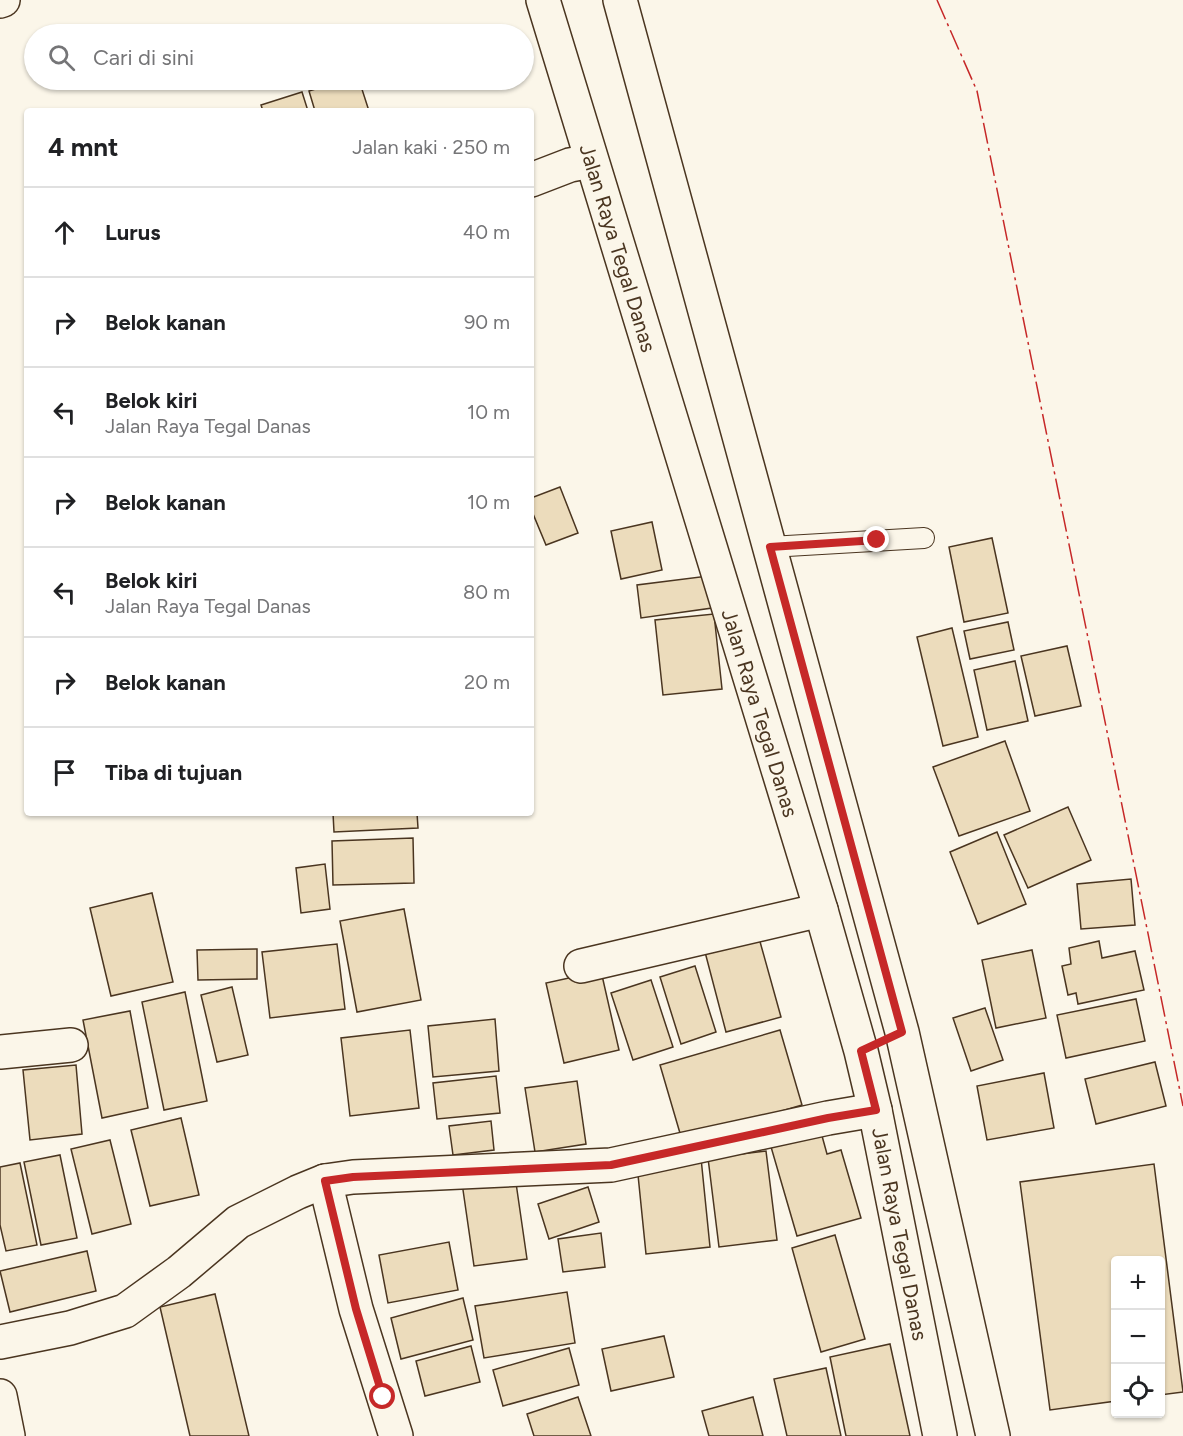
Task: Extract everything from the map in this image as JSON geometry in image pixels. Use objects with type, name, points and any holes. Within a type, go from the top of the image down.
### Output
[{"type":"street","name":"Jalan Raya Tegal Danas","points":[[543,0],[821,910],[861,1051],[876,1110],[940,1436]]},
{"type":"street","name":"Jalan Raya Tegal Danas","points":[[620,0],[902,1032],[993,1436]]},
{"type":"street","points":[[534,179],[570,165],[591,161]]},
{"type":"street","points":[[581,966],[821,910]]},
{"type":"street","points":[[861,1051],[902,1032]]},
{"type":"street","points":[[0,1052],[71,1046]]},
{"type":"street","points":[[0,1342],[70,1329],[125,1311],[179,1272],[238,1222],[325,1181],[353,1177],[611,1165],[828,1118],[876,1110]]},
{"type":"street","points":[[325,1181],[356,1309],[396,1436]]},
{"type":"street","points":[[0,1396],[8,1436]]},
{"type":"lane","points":[[770,547],[924,538]]},
{"type":"building","points":[[362,90],[368,108],[314,108],[309,91]]},
{"type":"building","points":[[302,92],[307,108],[262,108],[261,105]]},
{"type":"building","points":[[560,487],[578,533],[546,545],[534,516],[534,497]]},
{"type":"building","points":[[652,522],[662,570],[621,579],[611,531]]},
{"type":"building","points":[[992,538],[1008,613],[964,622],[949,547]]},
{"type":"building","points":[[708,576],[712,608],[641,618],[637,585]]},
{"type":"building","points":[[714,614],[722,689],[663,695],[655,620]]},
{"type":"building","points":[[1008,622],[1014,650],[970,659],[964,631]]},
{"type":"building","points":[[952,628],[978,737],[943,746],[917,637]]},
{"type":"building","points":[[1067,646],[1081,706],[1035,716],[1021,656]]},
{"type":"building","points":[[1015,661],[1028,721],[987,730],[974,670]]},
{"type":"building","points":[[1005,741],[1030,811],[959,836],[933,767]]},
{"type":"building","points":[[1068,807],[1091,860],[1028,888],[1004,835]]},
{"type":"building","points":[[333,816],[417,816],[418,828],[334,832]]},
{"type":"building","points":[[997,832],[1026,904],[978,924],[950,852]]},
{"type":"building","points":[[413,838],[414,883],[333,885],[332,841]]},
{"type":"building","points":[[325,864],[330,909],[301,913],[296,868]]},
{"type":"building","points":[[1131,879],[1135,925],[1081,929],[1077,884]]},
{"type":"building","points":[[152,893],[173,982],[111,996],[90,908]]},
{"type":"building","points":[[404,909],[421,1000],[357,1012],[340,921]]},
{"type":"building","points":[[759,938],[781,1017],[726,1032],[705,952]]},
{"type":"building","points":[[1099,941],[1102,958],[1135,951],[1144,990],[1078,1004],[1076,993],[1068,995],[1062,966],[1071,964],[1069,948]]},
{"type":"building","points":[[337,944],[345,1009],[270,1018],[262,952]]},
{"type":"building","points":[[257,949],[257,979],[198,980],[197,950]]},
{"type":"building","points":[[1032,950],[1046,1018],[996,1028],[982,960]]},
{"type":"building","points":[[695,966],[716,1032],[681,1044],[660,977]]},
{"type":"building","points":[[601,971],[619,1050],[564,1063],[546,983]]},
{"type":"building","points":[[651,980],[673,1047],[633,1060],[611,993]]},
{"type":"building","points":[[232,987],[248,1055],[217,1062],[201,995]]},
{"type":"building","points":[[185,992],[207,1101],[164,1110],[142,1002]]},
{"type":"building","points":[[1136,999],[1145,1041],[1066,1058],[1057,1015]]},
{"type":"building","points":[[985,1008],[1003,1060],[971,1071],[953,1018]]},
{"type":"building","points":[[130,1011],[148,1108],[102,1118],[83,1020]]},
{"type":"building","points":[[495,1019],[499,1071],[433,1077],[428,1026]]},
{"type":"building","points":[[410,1030],[419,1108],[350,1116],[341,1038]]},
{"type":"building","points":[[780,1030],[802,1105],[682,1140],[660,1065]]},
{"type":"building","points":[[1155,1062],[1166,1106],[1096,1124],[1085,1079]]},
{"type":"building","points":[[76,1065],[82,1134],[30,1140],[23,1070]]},
{"type":"building","points":[[1044,1073],[1054,1128],[987,1140],[977,1086]]},
{"type":"building","points":[[496,1076],[500,1113],[437,1119],[433,1083]]},
{"type":"building","points":[[577,1081],[586,1144],[535,1152],[525,1088]]},
{"type":"building","points":[[181,1118],[199,1195],[150,1206],[131,1130]]},
{"type":"building","points":[[491,1121],[494,1150],[453,1155],[449,1126]]},
{"type":"building","points":[[819,1125],[827,1154],[841,1150],[861,1218],[797,1236],[769,1140]]},
{"type":"building","points":[[110,1140],[131,1224],[92,1234],[71,1149]]},
{"type":"building","points":[[766,1151],[777,1240],[719,1247],[708,1158]]},
{"type":"building","points":[[60,1155],[77,1238],[41,1245],[24,1162]]},
{"type":"building","points":[[701,1158],[710,1247],[646,1254],[637,1165]]},
{"type":"building","points":[[20,1163],[37,1245],[6,1251],[0,1225],[0,1167]]},
{"type":"building","points":[[1154,1164],[1183,1392],[1165,1394],[1165,1256],[1111,1256],[1111,1402],[1050,1410],[1020,1182]]},
{"type":"building","points":[[515,1176],[527,1259],[474,1266],[462,1183]]},
{"type":"building","points":[[588,1187],[599,1222],[549,1239],[538,1204]]},
{"type":"building","points":[[601,1233],[605,1267],[563,1272],[558,1239]]},
{"type":"building","points":[[835,1235],[865,1339],[821,1352],[792,1248]]},
{"type":"building","points":[[449,1242],[458,1290],[388,1303],[379,1255]]},
{"type":"building","points":[[87,1251],[96,1291],[10,1312],[0,1271]]},
{"type":"building","points":[[567,1292],[575,1343],[484,1358],[475,1306]]},
{"type":"building","points":[[215,1294],[249,1436],[190,1436],[160,1307]]},
{"type":"building","points":[[463,1298],[473,1340],[401,1359],[391,1318]]},
{"type":"building","points":[[664,1336],[674,1377],[611,1391],[602,1349]]},
{"type":"building","points":[[890,1344],[910,1436],[846,1436],[830,1357]]},
{"type":"building","points":[[471,1346],[480,1382],[425,1396],[416,1361]]},
{"type":"building","points":[[569,1348],[579,1385],[503,1406],[493,1370]]},
{"type":"building","points":[[826,1368],[841,1436],[787,1436],[774,1379]]},
{"type":"building","points":[[578,1397],[591,1436],[534,1436],[527,1414]]},
{"type":"building","points":[[753,1397],[763,1436],[709,1436],[702,1411]]},
{"type":"power","points":[[937,0],[977,91],[1183,1106]]},
{"type":"route","points":[[383,1397],[356,1309],[325,1181],[353,1177],[611,1165],[828,1118],[876,1110],[861,1051],[902,1032],[770,547],[877,540]]}]
